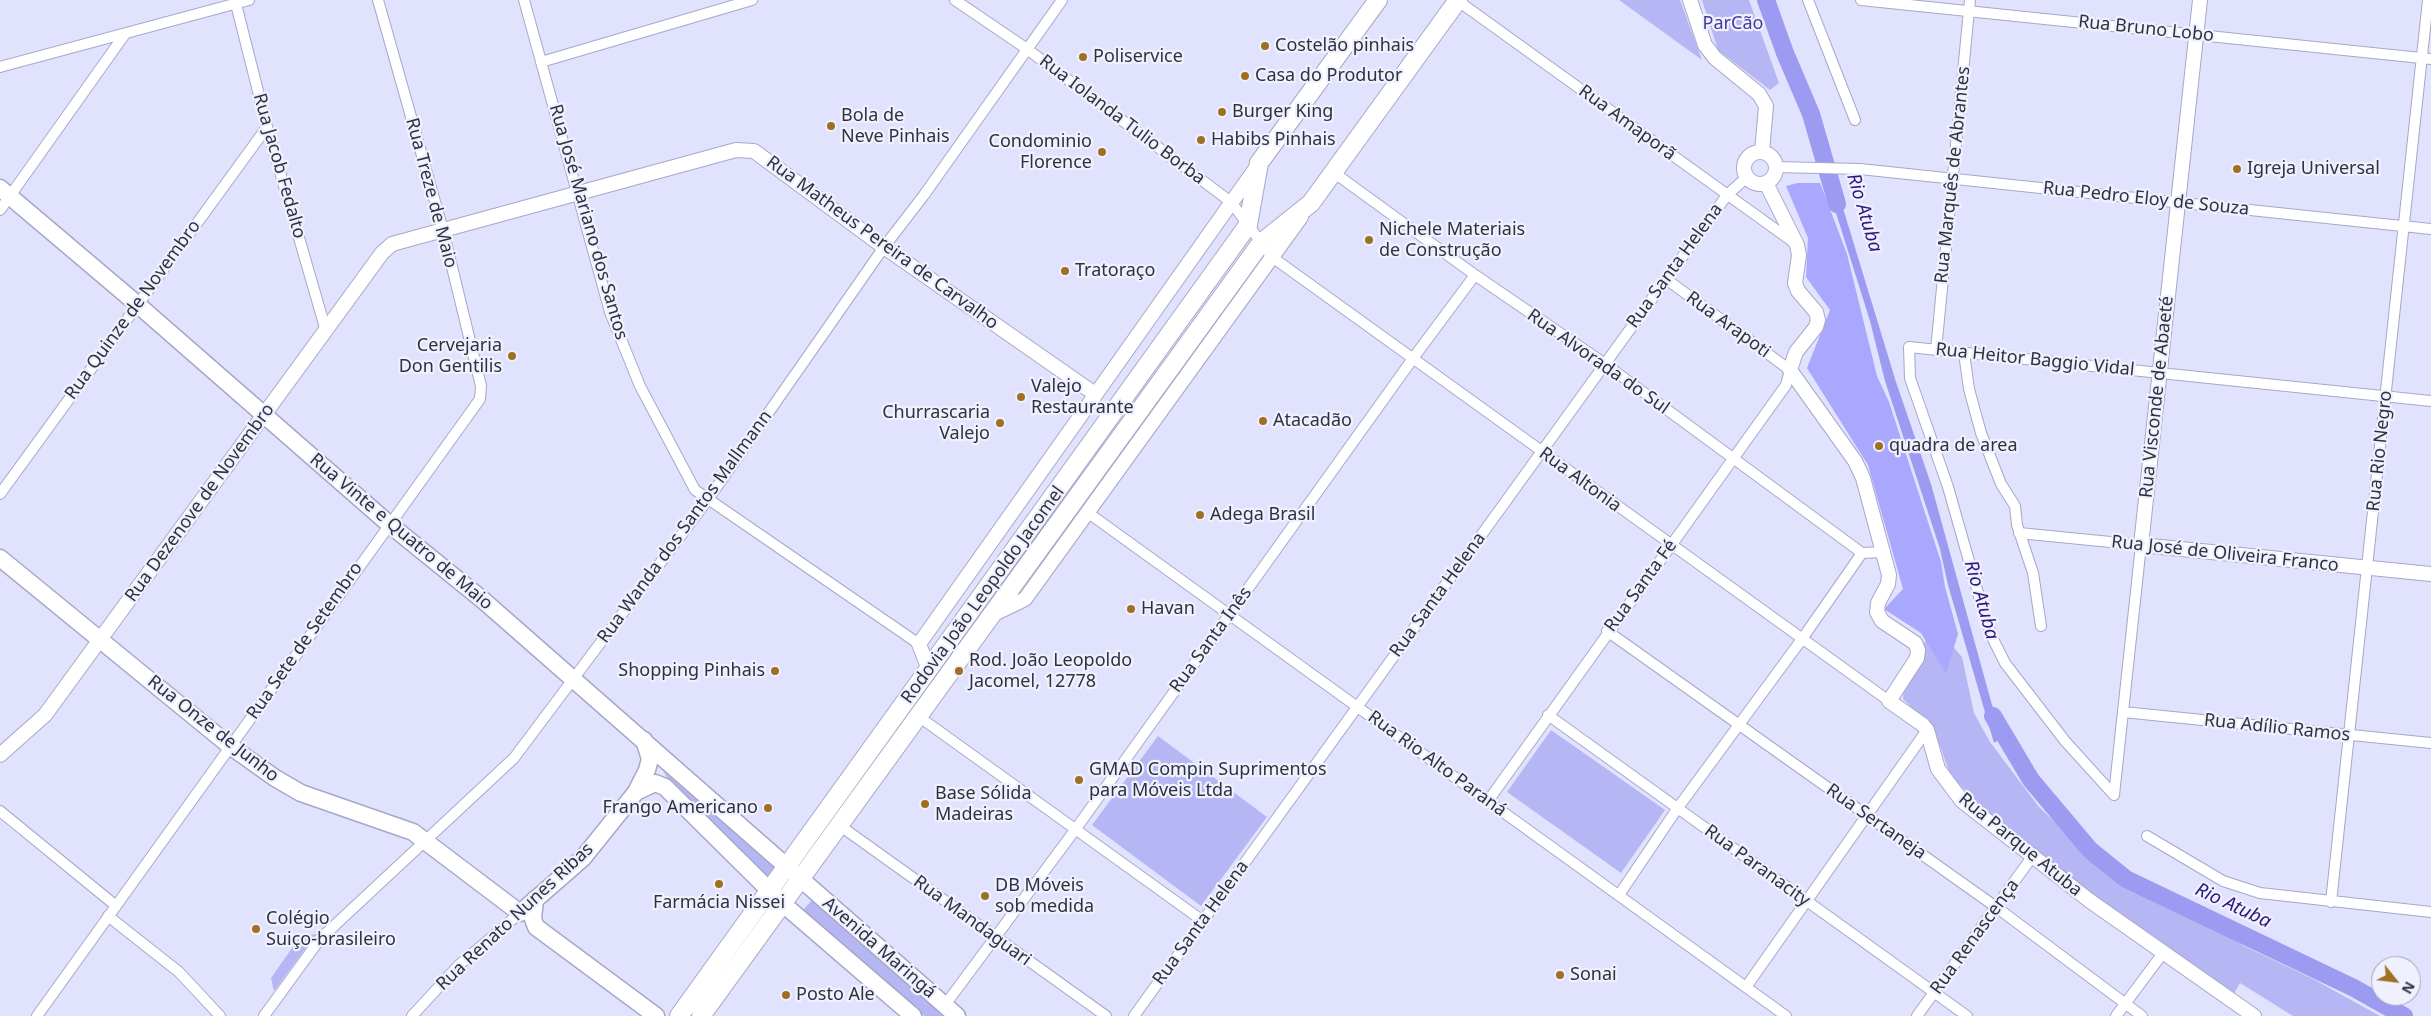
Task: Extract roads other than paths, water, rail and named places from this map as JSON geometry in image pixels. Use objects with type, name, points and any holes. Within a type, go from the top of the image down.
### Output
[{"type":"highway","name":"Rodovia João Leopoldo Jacomel","points":[[679,1016],[1248,225],[1259,163],[1378,0]]},
{"type":"highway","name":"Rodovia João Leopoldo Jacomel","points":[[701,1016],[989,617],[1266,250],[1311,203],[1458,0]]},
{"type":"main road","name":"Rua Vinte e Quatro de Maio","points":[[5,192],[137,304],[388,524],[484,601],[800,879]]},
{"type":"main road","name":"Rua Onze de Junho","points":[[0,558],[230,746],[289,787],[413,832],[520,913]]},
{"type":"main road","name":"Rua Renato Nunes Ribas","points":[[520,913],[583,858],[636,792],[647,770],[650,759],[644,740]]},
{"type":"main road","points":[[636,792],[655,783],[665,788],[770,891]]},
{"type":"main road","name":"Avenida Maringá","points":[[800,879],[951,1010]]},
{"type":"main road","name":"Avenida Maringá","points":[[770,891],[913,1016]]},
{"type":"main road","points":[[536,899],[533,919],[536,927],[656,1016]]},
{"type":"street","points":[[0,67],[125,34],[235,2],[250,0]]},
{"type":"street","name":"Rua Treze de Maio","points":[[378,0],[443,230],[481,386]]},
{"type":"street","name":"Rua José Mariano dos Santos","points":[[524,0],[610,312],[640,386],[695,490],[919,644]]},
{"type":"street","points":[[541,62],[752,0]]},
{"type":"street","name":"Rua Iolanda Tulio Borba","points":[[955,0],[1027,49],[1231,202],[1266,250]]},
{"type":"street","name":"Rua Wanda dos Santos Mallmann","points":[[264,1016],[320,938],[514,758],[709,498],[884,247],[924,195],[1062,0]]},
{"type":"street","name":"Rua Amaporã","points":[[1458,0],[1797,245]]},
{"type":"street","points":[[1690,0],[1705,45],[1715,58],[1760,94],[1766,106],[1762,152]]},
{"type":"street","points":[[1808,0],[1855,120]]},
{"type":"street","name":"Rua Bruno Lobo","points":[[1861,0],[2426,58]]},
{"type":"street","name":"Rua Marquês de Abrantes","points":[[1936,350],[1970,0]]},
{"type":"street","name":"Rua Visconde de Abaeté","points":[[2114,795],[2200,0]]},
{"type":"street","name":"Rua Rio Negro","points":[[2331,902],[2404,226],[2426,58],[2428,0]]},
{"type":"street","name":"Rua Jacob Fedalto","points":[[235,2],[267,127],[326,331]]},
{"type":"street","points":[[0,210],[5,192],[125,34]]},
{"type":"street","name":"Rua Quinze de Novembro","points":[[0,494],[267,127]]},
{"type":"street","name":"Rua Matheus Pereira de Carvalho","points":[[392,244],[576,192],[736,150],[754,151],[884,247],[1095,394]]},
{"type":"street","points":[[1757,152],[1762,152],[1770,156],[1776,167],[1773,176],[1766,183],[1755,183],[1747,177],[1744,167],[1748,157],[1757,152]]},
{"type":"street","name":"Rodovia João Leopoldo Jacomel","points":[[919,644],[1259,163]]},
{"type":"street","name":"Rua Pedro Eloy de Souza","points":[[1776,167],[1860,169],[2431,229]]},
{"type":"street","name":"Rua Alvorada do Sul","points":[[1333,172],[1476,275],[1605,364],[1862,553]]},
{"type":"street","name":"Rua Santa Helena","points":[[1134,1016],[1666,279],[1727,196],[1747,177]]},
{"type":"street","points":[[1746,987],[1927,730],[1923,725],[1889,701],[1917,658],[1918,650],[1915,643],[1882,621],[1877,612],[1878,603],[1888,584],[1889,574],[1863,478],[1855,461],[1790,370],[1796,352],[1816,327],[1818,320],[1816,312],[1798,291],[1795,282],[1799,255],[1797,245],[1766,183]]},
{"type":"street","name":"Rua Dezenove de Novembro","points":[[0,755],[45,715],[382,253],[392,244]]},
{"type":"street","name":"Rodovia João Leopoldo Jacomel","points":[[989,617],[1025,599],[1087,512],[1266,250]]},
{"type":"street","name":"Rua Altonia","points":[[1266,250],[1670,545],[1889,701]]},
{"type":"street","name":"Rua Santa Inês","points":[[951,1010],[996,938],[1414,357],[1476,275]]},
{"type":"street","name":"Rua Arapoti","points":[[1666,279],[1790,370]]},
{"type":"street","name":"Rua Heitor Baggio Vidal","points":[[2114,795],[2065,741],[2005,663],[1993,639],[1984,614],[1951,495],[1910,378],[1909,347],[2431,401]]},
{"type":"street","points":[[1964,353],[1975,414],[2001,484],[2013,502],[2019,533],[2033,573],[2041,626]]},
{"type":"street","name":"Rua Santa Fé","points":[[1488,801],[1607,631],[1780,395],[1790,370]]},
{"type":"street","name":"Rua Sete de Setembro","points":[[37,1016],[388,524],[474,411],[480,399],[481,386]]},
{"type":"street","name":"Rua Rio Alto Paraná","points":[[1087,512],[1786,1016]]},
{"type":"street","name":"Rua José de Oliveira Franco","points":[[2019,533],[2431,574]]},
{"type":"street","points":[[1619,895],[1677,809],[1738,724],[1802,640],[1862,553],[1884,552]]},
{"type":"street","name":"Rua Sertaneja","points":[[1607,631],[1996,907],[2142,1016]]},
{"type":"street","points":[[919,644],[929,670]]},
{"type":"street","name":"Rua Adílio Ramos","points":[[2123,712],[2431,743]]},
{"type":"street","name":"Rua Paranacity","points":[[1548,715],[1967,1016]]},
{"type":"street","points":[[918,716],[1203,921]]},
{"type":"street","name":"Rua Parque Atuba","points":[[1927,730],[1938,769],[1962,802],[2032,857],[2163,953],[2254,1016]]},
{"type":"street","points":[[0,811],[115,906]]},
{"type":"street","name":"Rua Mandaguari","points":[[838,825],[1106,1016]]},
{"type":"street","points":[[2147,836],[2207,873],[2241,888],[2275,896],[2431,912]]},
{"type":"street","name":"Rua Renascença","points":[[1917,1016],[2032,857]]},
{"type":"street","name":"Rua Renato Nunes Ribas","points":[[412,1016],[459,965],[520,913]]},
{"type":"street","points":[[108,916],[179,972],[220,1016]]},
{"type":"street","points":[[2116,1016],[2163,953]]},
{"type":"waterway","name":"Rio Atuba","points":[[1766,0],[1785,53],[1811,114],[1837,204]]},
{"type":"waterway","name":"Rio Atuba","points":[[1993,716],[2031,780],[2090,850],[2126,879],[2354,988],[2404,1016]]},
{"type":"place","name":"Costelão pinhais","points":[[1265,46]]},
{"type":"place","name":"Poliservice","points":[[1083,57]]},
{"type":"place","name":"Casa do Produtor","points":[[1245,76]]},
{"type":"place","name":"Burger King","points":[[1222,112]]},
{"type":"place","name":"Bola de Neve Pinhais","points":[[831,126]]},
{"type":"place","name":"Habibs Pinhais","points":[[1201,140]]},
{"type":"place","name":"Condominio Florence","points":[[1102,152]]},
{"type":"place","name":"Igreja Universal","points":[[2237,169]]},
{"type":"place","name":"Nichele Materiais de Construção","points":[[1369,240]]},
{"type":"place","name":"Tratoraço","points":[[1065,271]]},
{"type":"place","name":"Cervejaria Don Gentilis","points":[[512,356]]},
{"type":"place","name":"Valejo Restaurante","points":[[1021,397]]},
{"type":"place","name":"Atacadão","points":[[1263,421]]},
{"type":"place","name":"Churrascaria Valejo","points":[[1000,423]]},
{"type":"place","name":"quadra de area","points":[[1879,446]]},
{"type":"place","name":"Adega Brasil","points":[[1200,515]]},
{"type":"place","name":"Havan","points":[[1131,609]]},
{"type":"place","name":"Shopping Pinhais","points":[[775,671]]},
{"type":"place","name":"Rod. João Leopoldo Jacomel, 12778","points":[[959,671]]},
{"type":"place","name":"GMAD Compin Suprimentos para Móveis Ltda","points":[[1079,780]]},
{"type":"place","name":"Base Sólida Madeiras","points":[[925,804]]},
{"type":"place","name":"Frango Americano","points":[[768,808]]},
{"type":"place","name":"Farmácia Nissei","points":[[719,884]]},
{"type":"place","name":"DB Móveis sob medida","points":[[985,896]]},
{"type":"place","name":"Colégio Suiço-brasileiro","points":[[256,929]]},
{"type":"place","name":"Sonai","points":[[1560,975]]},
{"type":"place","name":"Posto Ale","points":[[786,995]]},
{"type":"park label","name":"ParCão","points":[[1733,24]]}]
